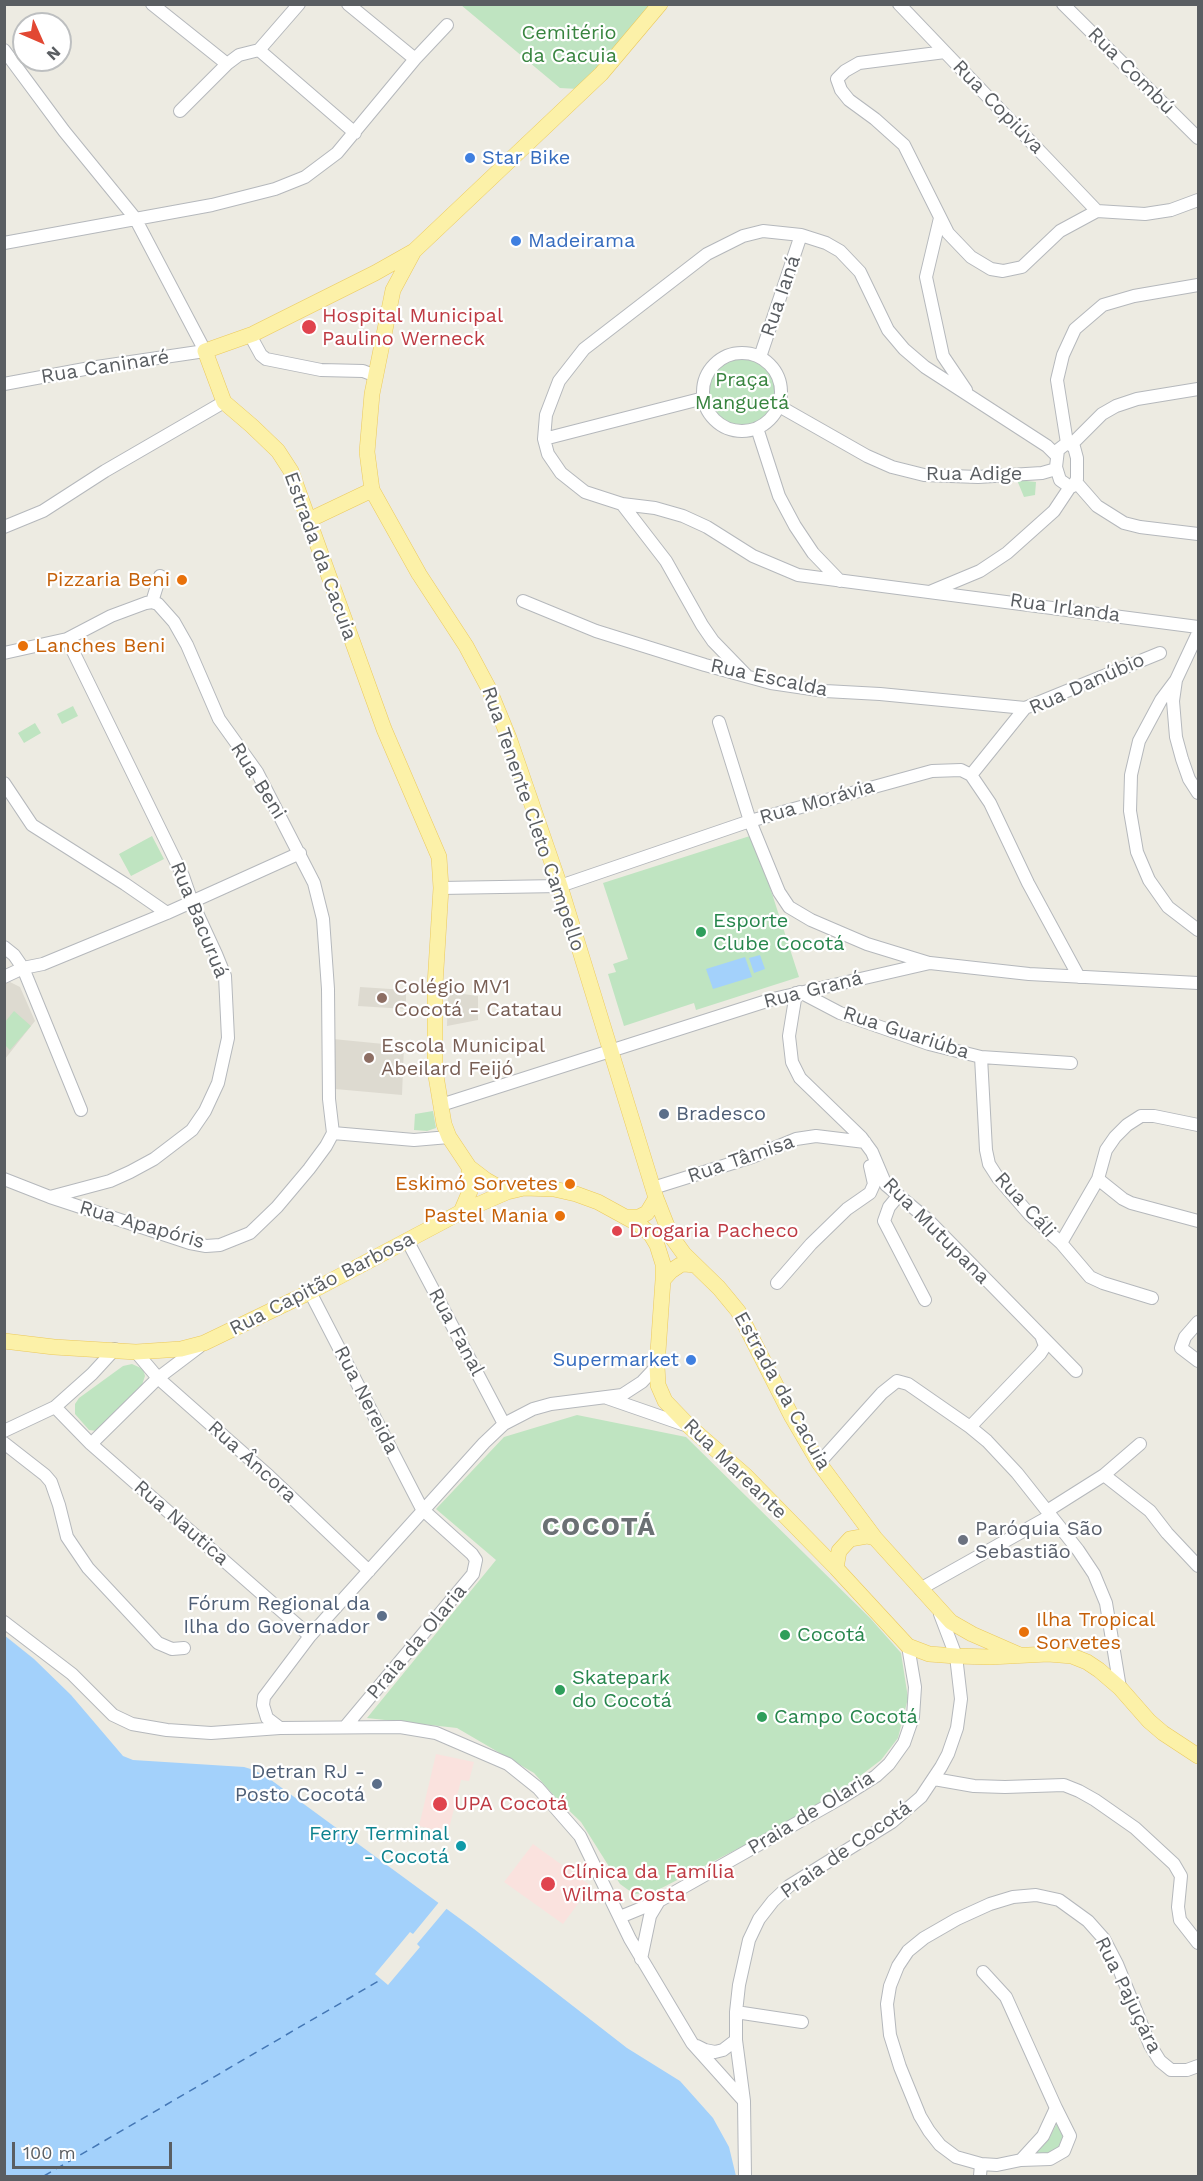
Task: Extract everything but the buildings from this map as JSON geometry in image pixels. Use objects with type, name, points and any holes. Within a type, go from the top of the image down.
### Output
[{"type":"main road","points":[[205,351],[250,336],[414,251],[601,74],[660,4]]},
{"type":"main road","name":"Rua Tenente Cleto Campello","points":[[414,251],[393,290],[375,376],[367,452],[372,490],[419,574],[456,630],[489,688],[509,738],[560,885],[654,1193]]},
{"type":"main road","points":[[375,273],[384,277],[393,290]]},
{"type":"main road","name":"Estrada da Cacuia","points":[[205,351],[224,402],[278,451],[291,471],[384,729],[439,857],[441,888],[435,985],[435,1070],[441,1106],[449,1137],[469,1167],[507,1192]]},
{"type":"main road","points":[[309,520],[372,490]]},
{"type":"main road","points":[[461,1212],[470,1191],[469,1167]]},
{"type":"main road","name":"Rua Capitão Barbosa","points":[[4,1341],[54,1347],[136,1352],[181,1349],[204,1343],[310,1292],[461,1212],[507,1192],[525,1188],[554,1189],[598,1202],[627,1217]]},
{"type":"main road","points":[[627,1217],[639,1217],[647,1213],[654,1193]]},
{"type":"main road","name":"Estrada da Cacuia","points":[[654,1193],[671,1236],[738,1311],[792,1417],[819,1462],[875,1538],[938,1608],[961,1628],[1020,1655]]},
{"type":"main road","name":"Rua Mareante","points":[[627,1217],[651,1235],[663,1264],[657,1366],[658,1385],[670,1407],[746,1476],[908,1646]]},
{"type":"main road","points":[[663,1280],[680,1265],[695,1265]]},
{"type":"main road","points":[[836,1568],[839,1551],[850,1539],[867,1536],[875,1538]]},
{"type":"main road","points":[[908,1646],[929,1654],[956,1656],[990,1658],[1048,1654],[1072,1656],[1099,1670],[1120,1688],[1149,1721],[1198,1756]]},
{"type":"street","points":[[152,4],[227,64]]},
{"type":"street","points":[[180,111],[227,64],[240,55],[259,50],[299,4]]},
{"type":"street","points":[[348,4],[415,59]]},
{"type":"street","name":"Rua Copiúva","points":[[898,4],[1097,211]]},
{"type":"street","name":"Rua Combú","points":[[1063,4],[1198,138]]},
{"type":"street","points":[[4,243],[212,206],[275,189],[304,177],[337,153],[415,59],[447,25]]},
{"type":"street","points":[[4,50],[64,131],[135,218],[205,351]]},
{"type":"street","points":[[259,50],[355,133]]},
{"type":"street","points":[[945,52],[859,63],[837,78],[841,90],[849,100],[876,119],[904,145],[948,233],[971,257],[991,269],[1003,271],[1022,267],[1060,231],[1097,211],[1145,214],[1171,210],[1198,200]]},
{"type":"street","points":[[940,218],[926,277],[943,356],[970,396]]},
{"type":"street","points":[[704,398],[544,439],[546,415],[560,381],[584,349],[707,254],[743,236],[763,231],[801,235],[826,243],[840,251],[860,272],[888,330],[925,367],[970,396],[1065,446],[1077,458],[1054,511],[1007,553],[980,571],[931,591]]},
{"type":"street","name":"Rua Ianá","points":[[760,357],[801,235]]},
{"type":"street","points":[[1066,483],[1064,430],[1057,380],[1063,355],[1075,329],[1103,305],[1134,296],[1198,285]]},
{"type":"street","points":[[250,336],[261,355],[266,359],[321,370],[363,370],[375,376]]},
{"type":"street","name":"Rua Caninaré","points":[[4,384],[205,351]]},
{"type":"street","points":[[736,353],[748,353],[760,357],[776,372],[781,394],[779,406],[766,423],[757,428],[734,430],[723,426],[707,409],[704,386],[708,374],[715,364],[736,353]]},
{"type":"street","points":[[1065,446],[1102,414],[1116,406],[1137,399],[1198,389]]},
{"type":"street","points":[[4,527],[43,511],[105,471],[224,402]]},
{"type":"street","name":"Rua Adige","points":[[779,406],[867,456],[892,467],[924,475],[978,477],[1042,473],[1066,483]]},
{"type":"street","points":[[757,428],[779,496],[795,526],[813,553],[840,581]]},
{"type":"street","name":"Rua Irlanda","points":[[544,439],[549,454],[561,473],[585,492],[622,504],[655,508],[683,516],[707,527],[753,556],[798,575],[931,591],[1198,632]]},
{"type":"street","points":[[1066,483],[1087,496],[1108,515],[1124,523],[1198,534]]},
{"type":"street","points":[[622,504],[666,561],[713,641],[746,676]]},
{"type":"street","points":[[4,653],[67,639],[127,610],[152,602],[160,576]]},
{"type":"street","name":"Rua Escalda","points":[[523,601],[596,632],[746,676],[793,687],[1025,708]]},
{"type":"street","name":"Rua Beni","points":[[152,602],[165,610],[180,632],[219,719],[257,772],[314,883],[323,919],[328,989],[329,1099],[333,1133]]},
{"type":"street","points":[[1198,632],[1176,680],[1161,700],[1139,741],[1131,774],[1130,811],[1137,852],[1149,880],[1168,907],[1198,930]]},
{"type":"street","name":"Rua Bacuruá","points":[[50,1197],[110,1181],[154,1159],[192,1130],[206,1111],[218,1083],[228,1038],[225,976],[183,876],[67,639]]},
{"type":"street","name":"Rua Danúbio","points":[[971,775],[1025,708],[1160,653]]},
{"type":"street","points":[[1176,680],[1173,701],[1176,737],[1190,779],[1198,793]]},
{"type":"street","points":[[719,722],[750,821],[779,892],[789,907],[811,920],[867,944],[930,963]]},
{"type":"street","name":"Rua Morávia","points":[[441,888],[560,885],[750,821],[932,771],[961,770],[971,775]]},
{"type":"street","points":[[971,775],[990,803],[1028,883],[1079,977]]},
{"type":"street","points":[[4,783],[32,825],[167,913]]},
{"type":"street","points":[[4,976],[23,968],[43,964],[167,913],[300,853]]},
{"type":"street","points":[[4,947],[14,955],[23,968],[81,1110]]},
{"type":"street","name":"Rua Graná","points":[[441,1106],[798,992],[930,963],[1029,974],[1198,983]]},
{"type":"street","name":"Rua Guariúba","points":[[798,992],[840,1013],[929,1044],[981,1057],[1071,1063]]},
{"type":"street","name":"Rua Mutupana","points":[[798,992],[789,1036],[790,1056],[793,1066],[809,1089],[868,1147],[886,1185],[927,1219],[1076,1371]]},
{"type":"street","name":"Rua Cáli","points":[[981,1057],[984,1135],[989,1164],[998,1178],[1030,1215],[1061,1243],[1090,1277],[1152,1298]]},
{"type":"street","points":[[1061,1243],[1098,1179],[1106,1150],[1115,1137],[1140,1116],[1154,1116],[1198,1125]]},
{"type":"street","points":[[333,1133],[414,1140],[449,1137]]},
{"type":"street","name":"Rua Apapóris","points":[[4,1179],[50,1197],[190,1243],[206,1246],[220,1245],[250,1233],[271,1213],[309,1169],[333,1133]]},
{"type":"street","name":"Rua Tâmisa","points":[[654,1193],[796,1139],[816,1136],[868,1147]]},
{"type":"street","points":[[777,1283],[810,1244],[847,1209],[870,1193],[874,1184],[868,1147]]},
{"type":"street","points":[[1098,1179],[1131,1203],[1198,1221]]},
{"type":"street","points":[[898,1196],[889,1207],[884,1221],[925,1300]]},
{"type":"street","name":"Rua Fanal","points":[[407,1240],[504,1424]]},
{"type":"street","name":"Rua Nereida","points":[[310,1292],[423,1509]]},
{"type":"street","points":[[1198,1322],[1185,1336],[1181,1348],[1198,1361]]},
{"type":"street","points":[[970,1427],[1040,1354],[1046,1346],[1042,1338]]},
{"type":"street","points":[[91,1444],[158,1378],[204,1343]]},
{"type":"street","points":[[4,1431],[55,1407],[92,1374],[115,1349]]},
{"type":"street","name":"Rua Âncora","points":[[136,1352],[158,1378],[269,1476],[369,1571]]},
{"type":"street","points":[[280,1728],[267,1718],[263,1705],[264,1697],[310,1635],[465,1461],[504,1424],[533,1408],[622,1395],[632,1390],[657,1366]]},
{"type":"street","points":[[819,1462],[882,1393],[897,1381],[908,1384],[970,1427],[1001,1456],[1048,1513],[1078,1550],[1101,1588],[1110,1624],[1120,1688]]},
{"type":"street","points":[[607,1398],[690,1426]]},
{"type":"street","name":"Rua Nautica","points":[[55,1407],[91,1444],[310,1635]]},
{"type":"street","points":[[4,1443],[51,1482],[67,1537],[88,1568],[158,1643],[172,1649],[184,1648]]},
{"type":"street","points":[[920,1589],[1048,1513],[1104,1475],[1140,1444]]},
{"type":"street","points":[[1104,1475],[1150,1511],[1198,1566]]},
{"type":"street","name":"Praia da Olaria","points":[[345,1727],[444,1610],[473,1574],[476,1566],[476,1560],[472,1554],[423,1509]]},
{"type":"street","name":"Praia de Cocotá","points":[[735,2083],[736,2012],[739,1985],[749,1941],[759,1920],[789,1887],[892,1822],[921,1797],[948,1754],[957,1728],[960,1708],[959,1675],[956,1656],[938,1608]]},
{"type":"street","points":[[4,1622],[72,1674],[122,1721],[148,1727],[212,1733],[280,1728],[400,1728],[436,1733],[508,1764],[538,1788],[580,1836],[641,1959],[692,2043],[735,2083],[744,2101],[745,2176]]},
{"type":"street","name":"Praia de Olaria","points":[[620,1917],[659,1902],[841,1798],[876,1776],[889,1764],[904,1743],[913,1717],[915,1687],[908,1646]]},
{"type":"street","points":[[934,1779],[974,1786],[1064,1785],[1095,1800],[1135,1828],[1174,1864],[1181,1876],[1178,1907],[1180,1920],[1198,1943]]},
{"type":"street","name":"Rua Pajuçára","points":[[983,1972],[1006,1997],[1070,2136],[1064,2151],[1050,2159],[1021,2160],[997,2164],[981,2170],[956,2157],[940,2145],[929,2131],[908,2086],[890,2035],[887,2004],[890,1986],[898,1966],[908,1951],[924,1938],[957,1918],[1013,1897],[1036,1895],[1059,1900],[1088,1921],[1104,1939],[1117,1964],[1150,2045],[1160,2061],[1171,2070],[1187,2070],[1198,2066]]},
{"type":"street","points":[[641,1959],[650,1916],[659,1902]]},
{"type":"street","points":[[736,2012],[802,2022]]},
{"type":"street","points":[[692,2043],[715,2052],[723,2050],[736,2040]]},
{"type":"street","points":[[1021,2160],[1043,2136],[1056,2108]]},
{"type":"shaded area","points":[[10,982],[20,987],[35,1021],[5,1059],[5,983]]},
{"type":"shaded area","name":"Colégio MV1 Cocotá - Catatau","points":[[360,987],[406,990],[406,1009],[358,1006]]},
{"type":"shaded area","points":[[448,992],[478,996],[478,1020],[447,1026]]},
{"type":"shaded area","name":"Escola Municipal Abeilard Feijó","points":[[333,1039],[404,1046],[402,1095],[335,1089]]},
{"type":"shaded area","name":"UPA Cocotá","points":[[436,1754],[474,1762],[469,1781],[461,1780],[448,1833],[419,1826]]},
{"type":"shaded area","name":"Clínica da Família Wilma Costa","points":[[533,1844],[591,1886],[563,1924],[504,1882]]},
{"type":"green space","name":"Cemitério da Cacuia","points":[[461,5],[652,5],[598,73],[578,89],[560,88]]},
{"type":"green space","name":"Praça Manguetá","points":[[735,357],[749,357],[762,363],[771,372],[777,385],[775,405],[767,417],[749,427],[735,427],[722,421],[713,412],[707,399],[707,385],[713,372],[722,363]]},
{"type":"green space","points":[[1017,480],[1036,482],[1035,495],[1024,497]]},
{"type":"green space","points":[[73,706],[78,716],[62,724],[57,714]]},
{"type":"green space","points":[[35,723],[41,733],[24,743],[18,733]]},
{"type":"green space","name":"Esporte Clube Cocotá","points":[[753,835],[799,977],[696,1010],[694,1003],[624,1026],[608,974],[616,972],[613,964],[628,959],[603,883]]},
{"type":"green space","points":[[152,836],[164,859],[131,876],[119,854]]},
{"type":"green space","points":[[14,1011],[31,1026],[10,1050],[5,1045],[5,1022]]},
{"type":"green space","points":[[433,1111],[436,1128],[427,1131],[414,1130],[415,1114]]},
{"type":"green space","points":[[132,1364],[143,1369],[145,1376],[141,1388],[97,1431],[89,1430],[75,1414],[75,1404],[79,1398],[123,1366]]},
{"type":"green space","points":[[577,1415],[686,1437],[870,1618],[901,1653],[908,1698],[898,1738],[881,1760],[839,1792],[778,1828],[652,1893],[634,1894],[620,1884],[581,1822],[534,1773],[457,1728],[367,1718],[496,1560],[436,1509],[504,1437]]},
{"type":"green space","points":[[1057,2123],[1064,2137],[1060,2148],[1047,2155],[1036,2153],[1049,2139]]},
{"type":"water","points":[[760,955],[765,969],[754,973],[749,958]]},
{"type":"water","points":[[745,957],[752,977],[713,989],[706,969]]},
{"type":"water","points":[[4,1635],[34,1659],[71,1695],[123,1756],[133,1760],[244,1767],[267,1777],[474,1929],[627,2048],[680,2081],[713,2118],[729,2147],[736,2176],[5,2176]]},
{"type":"pier","points":[[440,1901],[448,1907],[417,1944],[420,1947],[388,1985],[375,1974]]},
{"type":"ferry route","points":[[44,2176],[382,1979]]},
{"type":"place","name":"Star Bike","points":[[470,158]]},
{"type":"place","name":"Madeirama","points":[[516,241]]},
{"type":"place","name":"Hospital Municipal Paulino Werneck","points":[[309,327]]},
{"type":"place","name":"Pizzaria Beni","points":[[182,580]]},
{"type":"place","name":"Lanches Beni","points":[[23,646]]},
{"type":"place","name":"Esporte Clube Cocotá","points":[[701,932]]},
{"type":"place","name":"Colégio MV1 Cocotá - Catatau","points":[[382,998]]},
{"type":"place","name":"Escola Municipal Abeilard Feijó","points":[[369,1058]]},
{"type":"place","name":"Bradesco","points":[[664,1114]]},
{"type":"place","name":"Eskimó Sorvetes","points":[[570,1184]]},
{"type":"place","name":"Pastel Mania","points":[[560,1216]]},
{"type":"place","name":"Drogaria Pacheco","points":[[617,1231]]},
{"type":"place","name":"Supermarket","points":[[691,1360]]},
{"type":"place","name":"Paróquia São Sebastião","points":[[963,1540]]},
{"type":"place","name":"Fórum Regional da Ilha do Governador","points":[[382,1616]]},
{"type":"place","name":"Ilha Tropical Sorvetes","points":[[1024,1632]]},
{"type":"place","name":"Cocotá","points":[[785,1635]]},
{"type":"place","name":"Skatepark do Cocotá","points":[[560,1690]]},
{"type":"place","name":"Campo Cocotá","points":[[762,1717]]},
{"type":"place","name":"Detran RJ - Posto Cocotá","points":[[377,1784]]},
{"type":"place","name":"UPA Cocotá","points":[[440,1804]]},
{"type":"place","name":"Ferry Terminal - Cocotá","points":[[461,1846]]},
{"type":"place","name":"Clínica da Família Wilma Costa","points":[[548,1884]]},
{"type":"district","name":"COCOTÁ","points":[[599,1527]]}]
